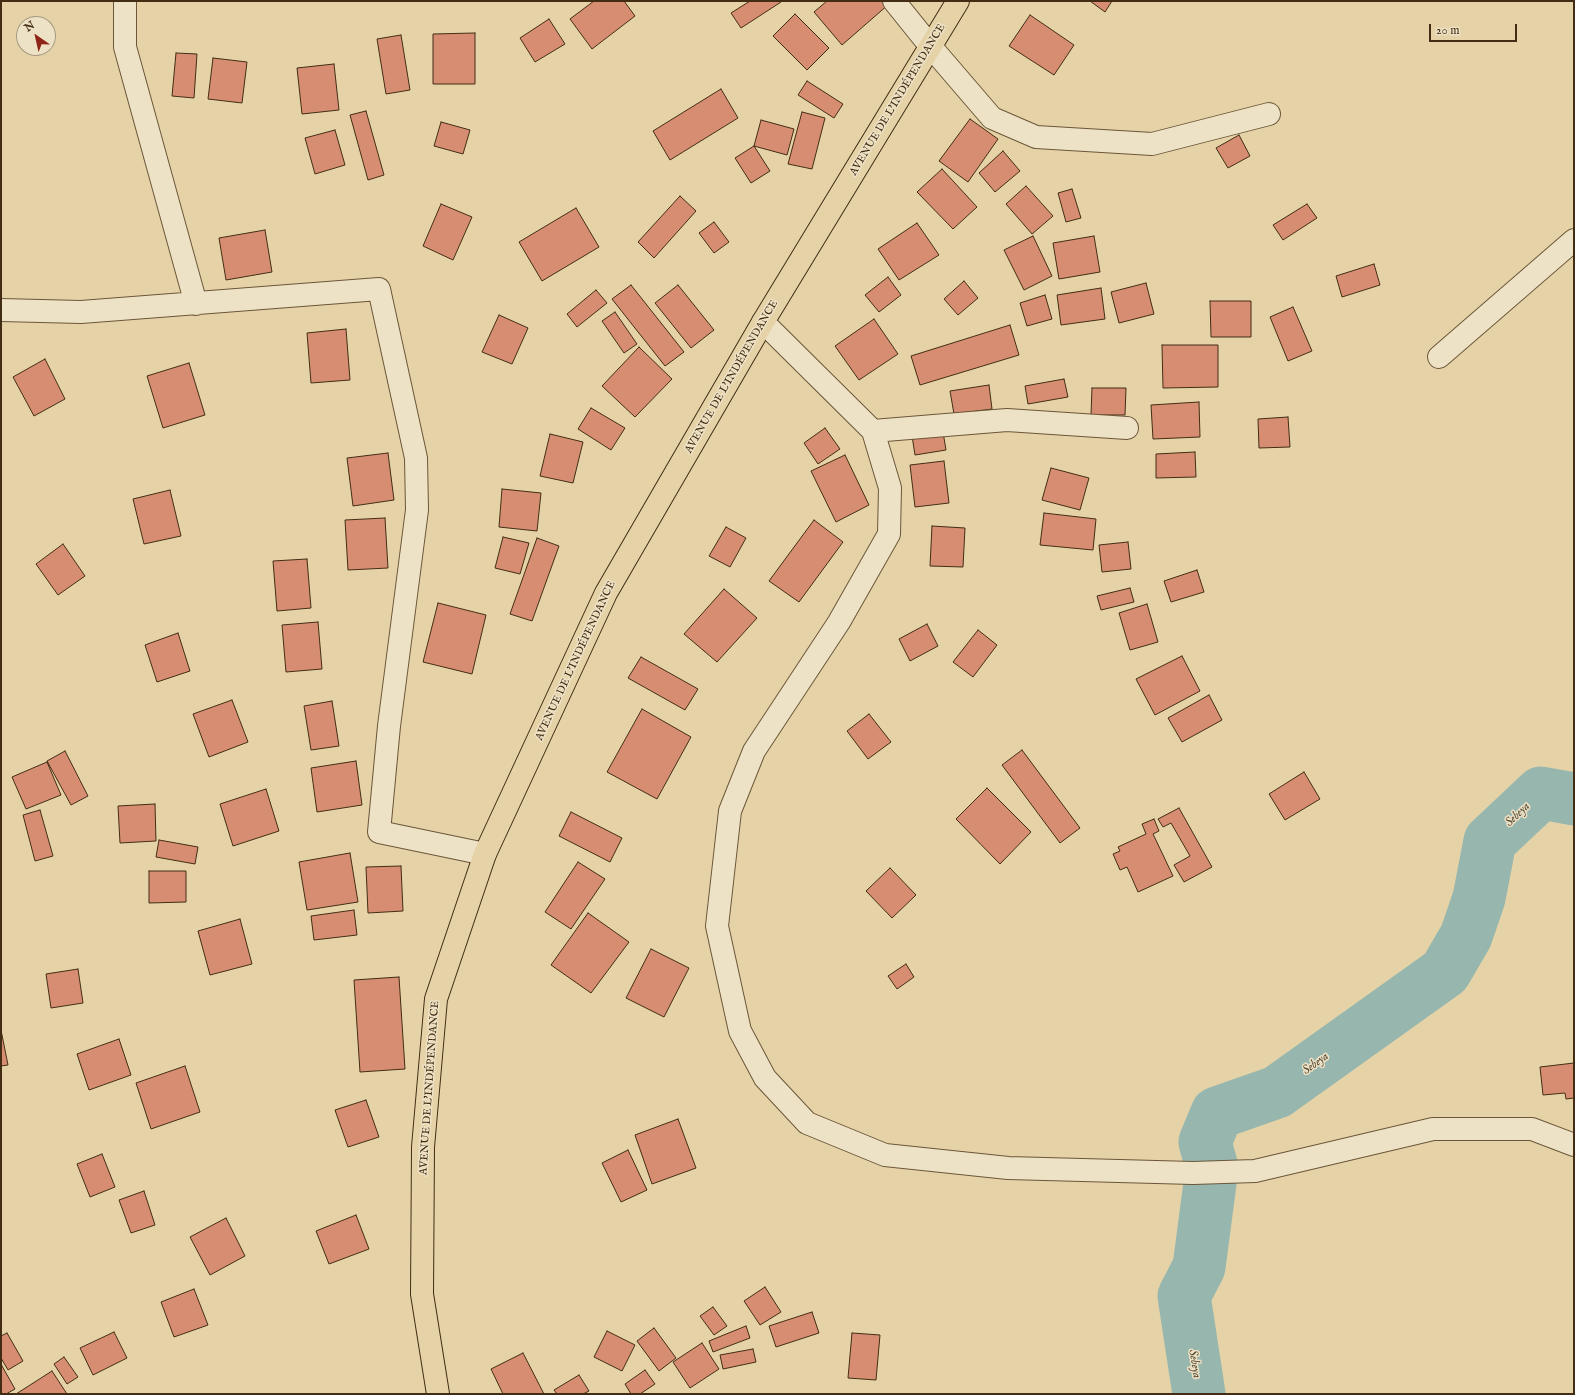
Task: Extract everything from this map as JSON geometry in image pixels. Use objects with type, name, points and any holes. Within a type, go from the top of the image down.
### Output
[{"type":"highway","name":"AVENUE DE L'INDÉPENDANCE","points":[[438,1394],[422,1294],[423,1147],[436,999],[485,854],[606,593],[763,322],[958,1]]},
{"type":"street","points":[[125,1],[125,47],[196,304]]},
{"type":"street","points":[[894,1],[992,118],[1036,137],[1152,144],[1269,114]]},
{"type":"street","points":[[1439,357],[1574,240]]},
{"type":"street","points":[[1,310],[81,312],[379,289],[416,458],[417,510],[389,726],[379,832],[485,854]]},
{"type":"street","points":[[763,322],[873,431],[890,488],[889,534],[839,622],[754,751],[730,811],[717,926],[740,1031],[765,1078],[807,1123],[885,1155],[1008,1168],[1193,1173],[1255,1171],[1433,1129],[1532,1129],[1574,1145]]},
{"type":"street","points":[[873,431],[1006,420],[1127,428]]},
{"type":"building","points":[[594,1],[624,1],[635,16],[592,49],[570,19]]},
{"type":"building","points":[[750,1],[781,2],[741,28],[731,13]]},
{"type":"building","points":[[827,1],[887,1],[889,4],[842,45],[814,12]]},
{"type":"building","points":[[1090,1],[1112,1],[1105,12]]},
{"type":"building","points":[[795,14],[829,48],[807,70],[773,36]]},
{"type":"building","points":[[1030,15],[1074,45],[1054,75],[1009,46]]},
{"type":"building","points":[[549,19],[565,44],[535,62],[520,38]]},
{"type":"building","points":[[475,33],[475,84],[433,84],[433,34]]},
{"type":"building","points":[[401,35],[410,90],[386,94],[377,39]]},
{"type":"building","points":[[176,53],[197,54],[194,98],[172,96]]},
{"type":"building","points":[[213,58],[247,62],[242,103],[208,99]]},
{"type":"building","points":[[334,64],[339,110],[302,114],[297,68]]},
{"type":"building","points":[[807,81],[843,104],[834,118],[798,95]]},
{"type":"building","points":[[721,89],[738,118],[670,160],[653,131]]},
{"type":"building","points":[[366,111],[384,175],[368,180],[350,115]]},
{"type":"building","points":[[802,112],[825,118],[812,169],[788,164]]},
{"type":"building","points":[[970,119],[998,139],[968,182],[939,161]]},
{"type":"building","points":[[761,120],[794,129],[787,155],[754,146]]},
{"type":"building","points":[[441,122],[470,130],[463,154],[434,146]]},
{"type":"building","points":[[335,130],[345,165],[315,174],[305,138]]},
{"type":"building","points":[[1239,135],[1250,156],[1228,168],[1216,148]]},
{"type":"building","points":[[754,146],[770,171],[751,183],[735,158]]},
{"type":"building","points":[[1003,151],[1020,171],[995,192],[979,173]]},
{"type":"building","points":[[942,169],[977,207],[953,229],[917,192]]},
{"type":"building","points":[[1026,186],[1053,216],[1032,234],[1006,204]]},
{"type":"building","points":[[1072,189],[1081,218],[1066,222],[1058,193]]},
{"type":"building","points":[[680,196],[696,211],[654,258],[638,242]]},
{"type":"building","points":[[441,204],[472,217],[453,260],[423,246]]},
{"type":"building","points":[[1307,204],[1317,218],[1283,240],[1273,225]]},
{"type":"building","points":[[576,208],[599,247],[542,281],[519,242]]},
{"type":"building","points":[[714,222],[729,242],[714,253],[699,233]]},
{"type":"building","points":[[917,223],[939,255],[899,280],[878,249]]},
{"type":"building","points":[[265,230],[272,272],[226,280],[219,238]]},
{"type":"building","points":[[1033,236],[1052,276],[1024,290],[1004,250]]},
{"type":"building","points":[[1094,236],[1100,272],[1059,279],[1053,243]]},
{"type":"building","points":[[1374,264],[1380,285],[1342,297],[1336,276]]},
{"type":"building","points":[[888,277],[901,295],[879,312],[865,295]]},
{"type":"building","points":[[964,281],[978,298],[958,315],[944,299]]},
{"type":"building","points":[[1146,283],[1154,314],[1119,323],[1111,292]]},
{"type":"building","points":[[631,285],[684,352],[665,366],[612,299]]},
{"type":"building","points":[[678,285],[714,330],[691,348],[655,303]]},
{"type":"building","points":[[1101,288],[1105,319],[1061,325],[1057,295]]},
{"type":"building","points":[[596,290],[607,303],[577,327],[567,314]]},
{"type":"building","points":[[1045,295],[1052,319],[1027,326],[1020,303]]},
{"type":"building","points":[[1210,301],[1251,301],[1251,337],[1211,337]]},
{"type":"building","points":[[1293,307],[1312,351],[1288,361],[1270,317]]},
{"type":"building","points":[[615,312],[637,344],[624,353],[602,321]]},
{"type":"building","points":[[499,315],[528,328],[512,364],[482,352]]},
{"type":"building","points":[[874,319],[898,354],[859,380],[835,346]]},
{"type":"building","points":[[1010,325],[1019,355],[920,385],[911,356]]},
{"type":"building","points":[[346,329],[350,380],[311,383],[307,333]]},
{"type":"building","points":[[1162,345],[1218,345],[1218,387],[1163,388]]},
{"type":"building","points":[[639,347],[672,379],[635,417],[602,386]]},
{"type":"building","points":[[45,359],[65,399],[34,416],[13,377]]},
{"type":"building","points":[[189,363],[205,415],[163,428],[147,376]]},
{"type":"building","points":[[1064,379],[1068,397],[1028,404],[1025,386]]},
{"type":"building","points":[[989,385],[992,409],[954,414],[950,391]]},
{"type":"building","points":[[1092,388],[1126,388],[1125,415],[1091,415]]},
{"type":"building","points":[[1199,402],[1200,437],[1153,439],[1151,405]]},
{"type":"building","points":[[591,408],[625,428],[611,450],[578,429]]},
{"type":"building","points":[[1288,417],[1290,447],[1259,448],[1258,419]]},
{"type":"building","points":[[825,428],[840,449],[818,464],[804,443]]},
{"type":"building","points":[[943,432],[946,450],[915,455],[912,436]]},
{"type":"building","points":[[550,434],[583,442],[573,483],[540,476]]},
{"type":"building","points":[[1195,452],[1196,477],[1156,478],[1156,454]]},
{"type":"building","points":[[388,453],[394,500],[353,506],[347,458]]},
{"type":"building","points":[[845,455],[869,505],[836,522],[811,471]]},
{"type":"building","points":[[944,461],[949,503],[915,507],[910,465]]},
{"type":"building","points":[[1051,468],[1089,478],[1080,510],[1042,500]]},
{"type":"building","points":[[502,489],[541,493],[537,531],[499,527]]},
{"type":"building","points":[[170,490],[181,536],[144,544],[133,499]]},
{"type":"building","points":[[1044,513],[1096,519],[1093,550],[1040,545]]},
{"type":"building","points":[[385,518],[388,568],[348,570],[345,520]]},
{"type":"building","points":[[814,520],[843,542],[799,602],[769,581]]},
{"type":"building","points":[[932,526],[965,528],[963,567],[930,566]]},
{"type":"building","points":[[726,527],[746,538],[730,567],[709,556]]},
{"type":"building","points":[[503,537],[529,543],[520,574],[495,568]]},
{"type":"building","points":[[537,538],[559,546],[532,621],[510,614]]},
{"type":"building","points":[[1128,542],[1131,569],[1102,572],[1099,545]]},
{"type":"building","points":[[63,544],[85,576],[58,595],[36,564]]},
{"type":"building","points":[[307,559],[311,608],[277,611],[273,561]]},
{"type":"building","points":[[1197,570],[1204,592],[1171,602],[1164,581]]},
{"type":"building","points":[[1130,588],[1134,602],[1101,610],[1097,596]]},
{"type":"building","points":[[724,589],[757,618],[717,662],[684,634]]},
{"type":"building","points":[[438,603],[486,615],[472,674],[423,662]]},
{"type":"building","points":[[1147,604],[1158,642],[1130,650],[1119,613]]},
{"type":"building","points":[[318,622],[322,669],[286,672],[282,625]]},
{"type":"building","points":[[927,624],[938,646],[910,661],[899,639]]},
{"type":"building","points":[[978,630],[997,645],[973,677],[953,662]]},
{"type":"building","points":[[178,633],[190,671],[157,682],[145,645]]},
{"type":"building","points":[[1182,656],[1200,691],[1155,715],[1136,679]]},
{"type":"building","points":[[641,657],[698,689],[685,710],[628,678]]},
{"type":"building","points":[[1209,695],[1222,720],[1182,742],[1168,718]]},
{"type":"building","points":[[232,700],[248,742],[209,757],[193,714]]},
{"type":"building","points":[[332,701],[339,746],[311,750],[304,706]]},
{"type":"building","points":[[642,709],[691,737],[657,799],[607,772]]},
{"type":"building","points":[[869,714],[891,742],[868,759],[847,731]]},
{"type":"building","points":[[1022,750],[1080,828],[1060,843],[1002,765]]},
{"type":"building","points":[[65,751],[88,796],[71,805],[47,761]]},
{"type":"building","points":[[356,761],[362,805],[317,812],[311,768]]},
{"type":"building","points":[[47,762],[61,795],[26,809],[12,777]]},
{"type":"building","points":[[1304,772],[1320,799],[1285,820],[1269,794]]},
{"type":"building","points":[[987,788],[1031,832],[1000,864],[956,819]]},
{"type":"building","points":[[266,789],[279,831],[233,846],[220,804]]},
{"type":"building","points":[[155,804],[156,841],[120,843],[118,806]]},
{"type":"building","points":[[1179,808],[1212,867],[1184,882],[1174,865],[1190,856],[1171,823],[1163,827],[1158,819]]},
{"type":"building","points":[[40,810],[53,856],[35,861],[23,815]]},
{"type":"building","points":[[571,812],[622,838],[610,862],[559,836]]},
{"type":"building","points":[[1154,819],[1159,831],[1153,834],[1173,876],[1138,892],[1127,867],[1120,870],[1113,854],[1120,851],[1118,847],[1146,834],[1142,824]]},
{"type":"building","points":[[159,840],[198,847],[195,864],[156,857]]},
{"type":"building","points":[[350,853],[358,902],[307,910],[299,862]]},
{"type":"building","points":[[578,862],[605,879],[571,929],[545,912]]},
{"type":"building","points":[[401,866],[403,911],[368,913],[366,867]]},
{"type":"building","points":[[890,868],[916,895],[892,918],[866,891]]},
{"type":"building","points":[[149,871],[186,871],[186,902],[149,903]]},
{"type":"building","points":[[354,910],[357,935],[314,940],[311,916]]},
{"type":"building","points":[[588,913],[629,942],[591,993],[551,965]]},
{"type":"building","points":[[240,919],[252,964],[210,975],[198,931]]},
{"type":"building","points":[[651,949],[689,968],[664,1017],[626,998]]},
{"type":"building","points":[[906,964],[914,977],[897,989],[888,976]]},
{"type":"building","points":[[78,969],[83,1003],[51,1008],[46,974]]},
{"type":"building","points":[[399,977],[405,1069],[360,1072],[354,980]]},
{"type":"building","points":[[1,1030],[8,1065],[1,1066]]},
{"type":"building","points":[[119,1039],[131,1075],[89,1090],[77,1054]]},
{"type":"building","points":[[1574,1063],[1574,1098],[1566,1099],[1565,1093],[1543,1095],[1540,1067]]},
{"type":"building","points":[[185,1066],[200,1112],[151,1129],[136,1083]]},
{"type":"building","points":[[366,1100],[379,1137],[348,1147],[335,1110]]},
{"type":"building","points":[[678,1119],[696,1168],[652,1184],[635,1135]]},
{"type":"building","points":[[628,1150],[647,1190],[621,1202],[602,1163]]},
{"type":"building","points":[[102,1154],[115,1187],[90,1197],[77,1164]]},
{"type":"building","points":[[144,1191],[155,1225],[131,1233],[119,1200]]},
{"type":"building","points":[[356,1215],[369,1249],[329,1264],[316,1231]]},
{"type":"building","points":[[226,1218],[245,1256],[210,1275],[190,1237]]},
{"type":"building","points":[[765,1287],[781,1312],[760,1325],[744,1301]]},
{"type":"building","points":[[194,1289],[208,1325],[174,1337],[161,1302]]},
{"type":"building","points":[[713,1307],[727,1326],[714,1335],[700,1316]]},
{"type":"building","points":[[812,1312],[819,1333],[776,1347],[769,1326]]},
{"type":"building","points":[[746,1326],[750,1338],[713,1352],[709,1341]]},
{"type":"building","points":[[654,1328],[676,1358],[659,1371],[637,1341]]},
{"type":"building","points":[[607,1331],[635,1345],[622,1371],[594,1357]]},
{"type":"building","points":[[114,1332],[127,1358],[93,1375],[80,1348]]},
{"type":"building","points":[[7,1333],[23,1361],[8,1370],[1,1358],[1,1336]]},
{"type":"building","points":[[852,1333],[880,1335],[876,1380],[848,1378]]},
{"type":"building","points":[[702,1343],[719,1369],[690,1388],[673,1362]]},
{"type":"building","points":[[753,1349],[756,1362],[723,1369],[720,1355]]},
{"type":"building","points":[[523,1353],[544,1394],[503,1394],[491,1369]]},
{"type":"building","points":[[64,1357],[78,1377],[67,1384],[54,1364]]},
{"type":"building","points":[[2,1366],[15,1389],[6,1394],[1,1394]]},
{"type":"building","points":[[645,1370],[655,1384],[640,1394],[631,1394],[625,1384]]},
{"type":"building","points":[[52,1371],[67,1394],[16,1394]]},
{"type":"building","points":[[579,1375],[589,1391],[583,1394],[557,1394],[554,1390]]},
{"type":"waterway","name":"Sebeya","points":[[1199,1394],[1184,1296],[1199,1267],[1212,1168],[1205,1142],[1217,1113],[1277,1092],[1445,972],[1466,936],[1479,898],[1490,841],[1541,793],[1574,799]]}]
